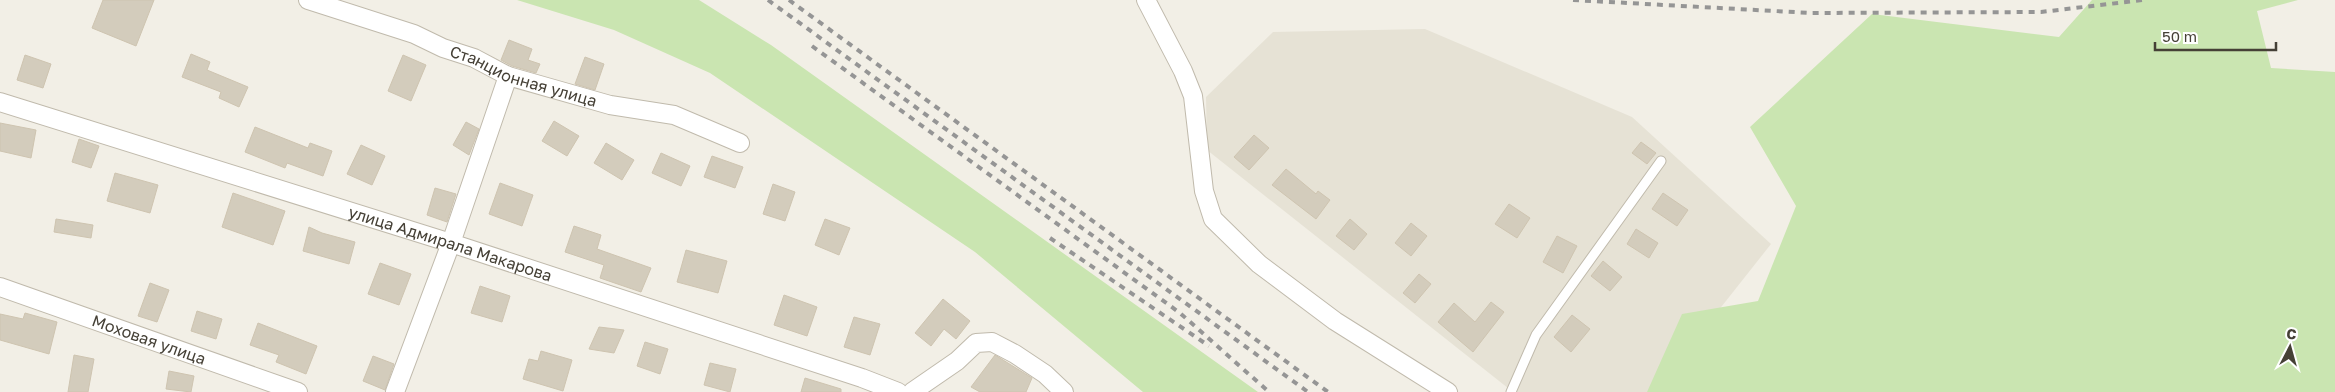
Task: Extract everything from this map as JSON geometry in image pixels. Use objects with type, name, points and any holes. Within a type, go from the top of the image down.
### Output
[{"type":"street","name":"Станционная улица","points":[[308,0],[414,34],[443,48],[474,58],[508,76],[610,105],[674,115],[740,143]]},
{"type":"street","points":[[1146,0],[1183,71],[1193,96],[1204,191],[1213,219],[1266,270],[1336,320],[1448,392]]},
{"type":"street","points":[[395,392],[451,243],[508,76]]},
{"type":"street","name":"улица Адмирала Макарова","points":[[0,102],[451,243],[862,378],[898,392]]},
{"type":"street","name":"Моховая улица","points":[[0,287],[298,392]]},
{"type":"street","points":[[912,392],[957,361],[976,343],[992,342],[1045,374],[1064,392]]},
{"type":"lane","points":[[1511,392],[1536,334],[1661,161]]},
{"type":"shaded area","points":[[1425,29],[1632,117],[1771,244],[1654,392],[1513,392],[1207,150],[1206,97],[1273,32]]},
{"type":"green space","points":[[517,0],[699,0],[771,45],[1258,392],[1143,392],[975,252],[710,73],[614,30]]},
{"type":"green space","points":[[2092,0],[2298,0],[2257,11],[2271,68],[2335,72],[2335,392],[1647,392],[1682,314],[1758,301],[1796,206],[1750,127],[1872,14],[2059,37]]},
{"type":"building","points":[[103,0],[154,0],[136,46],[92,28]]},
{"type":"building","points":[[509,40],[532,49],[528,60],[540,64],[536,73],[512,66],[501,60]]},
{"type":"building","points":[[191,54],[210,62],[207,70],[248,87],[239,107],[219,98],[221,92],[182,77]]},
{"type":"building","points":[[25,55],[51,64],[43,88],[17,80]]},
{"type":"building","points":[[403,55],[426,65],[411,101],[388,91]]},
{"type":"building","points":[[585,57],[604,64],[595,90],[575,84]]},
{"type":"building","points":[[554,121],[579,136],[567,156],[542,141]]},
{"type":"building","points":[[466,122],[479,129],[469,155],[453,145]]},
{"type":"building","points":[[0,123],[36,130],[31,158],[0,151]]},
{"type":"building","points":[[255,127],[308,148],[310,143],[332,151],[323,176],[287,163],[285,168],[245,152]]},
{"type":"building","points":[[1254,135],[1269,148],[1249,170],[1234,157]]},
{"type":"building","points":[[79,139],[99,146],[91,168],[72,162]]},
{"type":"building","points":[[1641,142],[1656,153],[1647,164],[1632,153]]},
{"type":"building","points":[[606,143],[634,160],[622,180],[594,163]]},
{"type":"building","points":[[361,145],[385,156],[372,185],[347,174]]},
{"type":"building","points":[[661,153],[690,166],[681,186],[652,173]]},
{"type":"building","points":[[712,156],[743,167],[735,188],[704,177]]},
{"type":"building","points":[[1286,169],[1316,194],[1318,191],[1330,200],[1316,219],[1272,185]]},
{"type":"building","points":[[115,173],[158,185],[150,213],[107,201]]},
{"type":"building","points":[[500,183],[533,195],[522,226],[489,214]]},
{"type":"building","points":[[773,184],[795,192],[785,221],[763,214]]},
{"type":"building","points":[[435,188],[456,194],[447,222],[427,215]]},
{"type":"building","points":[[233,193],[285,211],[273,245],[222,227]]},
{"type":"building","points":[[1663,193],[1688,210],[1677,226],[1652,209]]},
{"type":"building","points":[[1509,204],[1530,218],[1517,238],[1495,224]]},
{"type":"building","points":[[56,219],[93,225],[91,238],[54,232]]},
{"type":"building","points":[[825,219],[850,228],[839,255],[815,245]]},
{"type":"building","points":[[1350,219],[1367,234],[1354,250],[1336,236]]},
{"type":"building","points":[[1411,223],[1427,236],[1411,256],[1395,243]]},
{"type":"building","points":[[574,226],[601,235],[597,249],[651,268],[641,292],[600,278],[604,265],[565,252]]},
{"type":"building","points":[[309,227],[322,233],[355,242],[349,264],[303,251]]},
{"type":"building","points":[[1636,229],[1658,243],[1649,258],[1627,244]]},
{"type":"building","points":[[1557,236],[1577,246],[1563,273],[1543,262]]},
{"type":"building","points":[[686,250],[727,261],[718,293],[677,282]]},
{"type":"building","points":[[1603,261],[1622,277],[1610,291],[1591,276]]},
{"type":"building","points":[[380,263],[411,274],[399,305],[368,294]]},
{"type":"building","points":[[1419,274],[1431,284],[1415,303],[1403,293]]},
{"type":"building","points":[[150,283],[169,290],[157,322],[138,316]]},
{"type":"building","points":[[480,286],[510,296],[502,322],[471,313]]},
{"type":"building","points":[[784,295],[817,307],[807,336],[774,325]]},
{"type":"building","points":[[943,299],[970,321],[956,339],[944,329],[931,346],[915,333]]},
{"type":"building","points":[[1491,302],[1504,312],[1473,352],[1438,322],[1454,303],[1475,322]]},
{"type":"building","points":[[197,311],[222,319],[216,339],[191,331]]},
{"type":"building","points":[[25,313],[57,322],[49,354],[0,340],[0,314],[23,319]]},
{"type":"building","points":[[1572,315],[1590,329],[1571,352],[1554,337]]},
{"type":"building","points":[[854,317],[880,324],[870,355],[844,347]]},
{"type":"building","points":[[258,323],[317,346],[306,374],[276,362],[279,355],[250,345]]},
{"type":"building","points":[[599,327],[624,330],[614,353],[589,349]]},
{"type":"building","points":[[645,342],[668,349],[660,374],[637,366]]},
{"type":"building","points":[[541,351],[572,360],[563,391],[523,379],[529,359],[538,361]]},
{"type":"building","points":[[74,355],[94,359],[88,392],[68,392]]},
{"type":"building","points":[[995,355],[1032,378],[1026,392],[980,392],[971,387]]},
{"type":"building","points":[[373,356],[394,364],[385,390],[363,381]]},
{"type":"building","points":[[710,363],[736,369],[730,392],[704,385]]},
{"type":"building","points":[[169,371],[194,376],[191,392],[166,389]]},
{"type":"building","points":[[805,378],[841,389],[841,392],[801,392]]},
{"type":"railway","points":[[768,0],[1308,392]]},
{"type":"railway","points":[[789,0],[1328,392]]},
{"type":"railway","points":[[1573,0],[1811,13],[2041,12],[2143,0]]},
{"type":"railway","points":[[812,46],[1180,313],[1269,392]]},
{"type":"railway","points":[[1050,238],[1209,346]]}]
